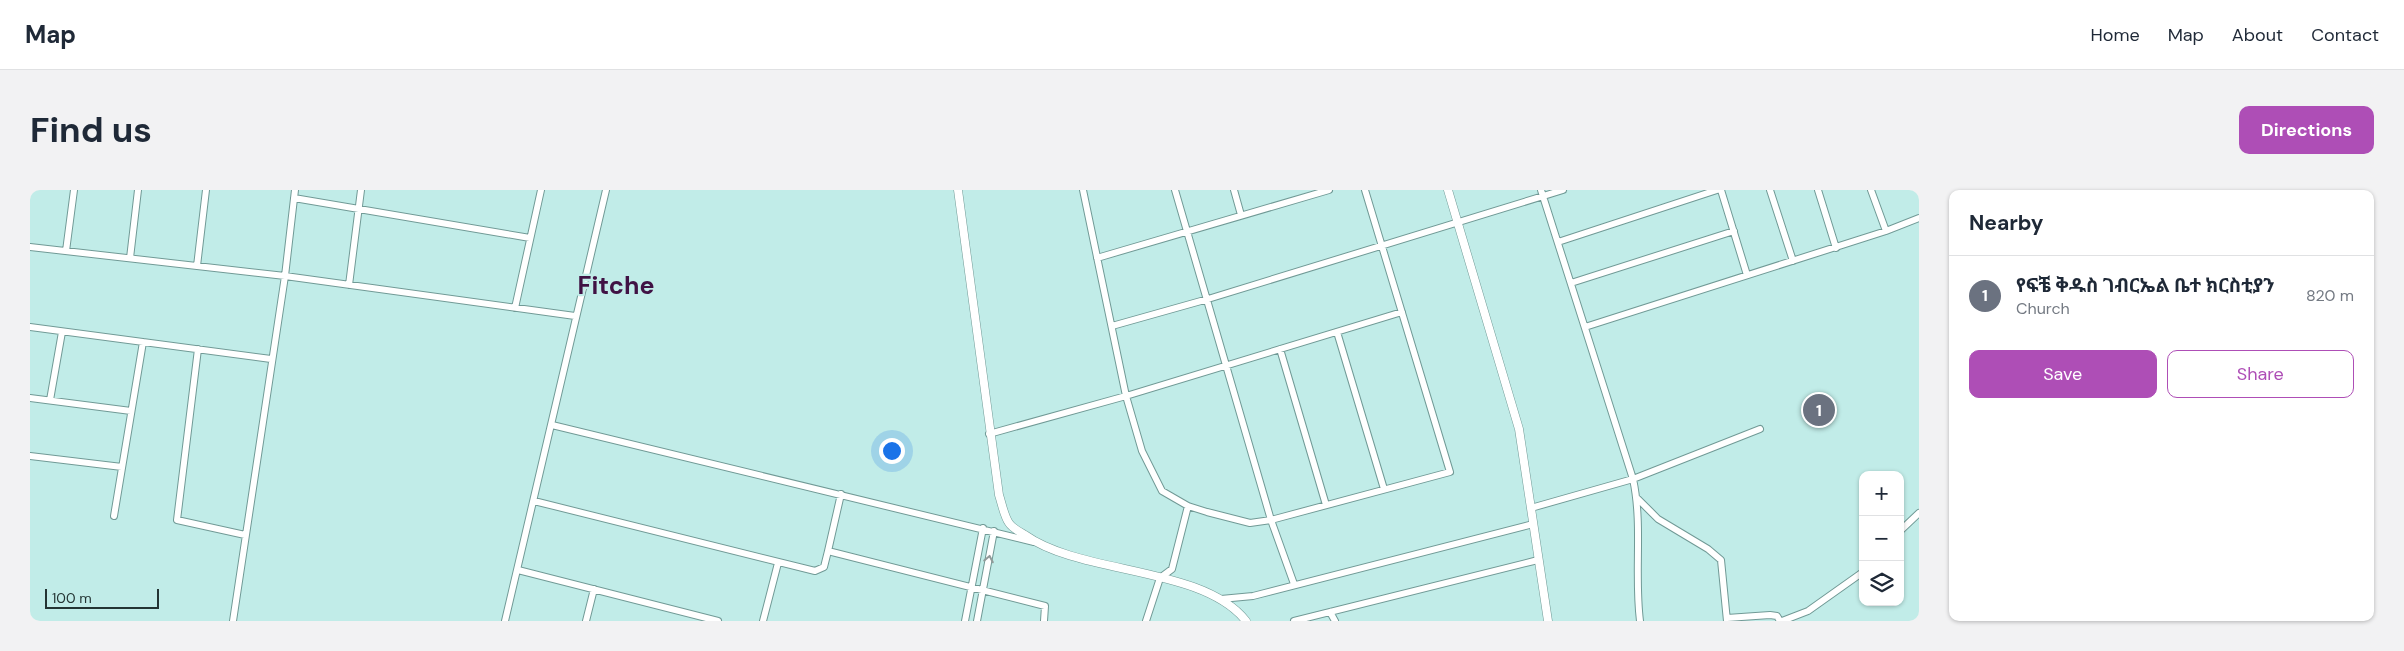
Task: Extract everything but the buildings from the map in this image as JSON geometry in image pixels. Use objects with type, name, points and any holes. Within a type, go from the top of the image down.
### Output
[{"type":"street","points":[[66,251],[74,190]]},
{"type":"street","points":[[130,258],[138,190]]},
{"type":"street","points":[[197,266],[206,190]]},
{"type":"street","points":[[233,621],[285,276],[296,190]]},
{"type":"street","points":[[349,285],[361,190]]},
{"type":"street","points":[[515,308],[541,190]]},
{"type":"street","points":[[505,621],[606,190]]},
{"type":"street","points":[[958,190],[998,495],[1010,524],[1035,542]]},
{"type":"street","points":[[1083,190],[1126,396],[1142,452],[1162,491],[1188,506],[1250,523],[1271,520],[1450,472],[1365,190]]},
{"type":"street","points":[[1175,190],[1271,520],[1294,584]]},
{"type":"street","points":[[1234,190],[1241,215]]},
{"type":"street","points":[[1295,190],[1298,199]]},
{"type":"street","points":[[1098,258],[1329,190]]},
{"type":"street","points":[[1448,190],[1519,428],[1548,621]]},
{"type":"street","points":[[1112,326],[1381,246],[1542,193],[1563,190]]},
{"type":"street","points":[[1558,242],[1719,190],[1747,274]]},
{"type":"street","points":[[1770,190],[1793,261]]},
{"type":"street","points":[[1818,190],[1836,248]]},
{"type":"street","points":[[1871,190],[1886,231]]},
{"type":"street","points":[[1542,193],[1633,478],[1638,499],[1637,598],[1640,621]]},
{"type":"street","points":[[294,198],[530,238]]},
{"type":"street","points":[[1585,327],[1747,274],[1836,248],[1919,218]]},
{"type":"street","points":[[1571,283],[1734,231]]},
{"type":"street","points":[[30,247],[285,276],[575,316]]},
{"type":"street","points":[[989,434],[1126,396],[1402,312]]},
{"type":"street","points":[[30,327],[271,359]]},
{"type":"street","points":[[50,400],[62,332]]},
{"type":"street","points":[[1337,332],[1384,489]]},
{"type":"street","points":[[114,516],[143,342]]},
{"type":"street","points":[[198,349],[177,520],[245,535]]},
{"type":"street","points":[[1280,350],[1326,505]]},
{"type":"street","points":[[30,398],[132,411]]},
{"type":"street","points":[[552,425],[1035,542],[1068,554],[1160,578],[1220,599],[1240,613],[1246,621]]},
{"type":"street","points":[[1531,508],[1633,478],[1760,429]]},
{"type":"street","points":[[30,456],[122,467]]},
{"type":"street","points":[[534,502],[815,571],[824,567],[841,494]]},
{"type":"street","points":[[1638,499],[1658,518],[1708,549],[1721,560],[1727,620],[1770,615],[1777,616],[1781,621],[1808,611],[1859,575]]},
{"type":"street","points":[[1146,621],[1160,578],[1172,568],[1188,506]]},
{"type":"street","points":[[1904,527],[1919,513]]},
{"type":"street","points":[[1220,599],[1253,596],[1533,524]]},
{"type":"street","points":[[965,621],[983,528]]},
{"type":"street","points":[[977,621],[994,531]]},
{"type":"street","points":[[828,551],[971,589],[1045,606],[1044,621]]},
{"type":"street","points":[[1294,621],[1538,560]]},
{"type":"street","points":[[763,621],[778,563]]},
{"type":"street","points":[[518,570],[718,621]]},
{"type":"street","points":[[586,621],[594,589]]},
{"type":"street","points":[[1330,612],[1335,621]]},
{"type":"place","name":"የፍቼ ቅዱስ ገብርኤል ቤተ ክርስቲያን","points":[[1819,410]]},
{"type":"district","name":"Fitche","points":[[616,285]]}]
